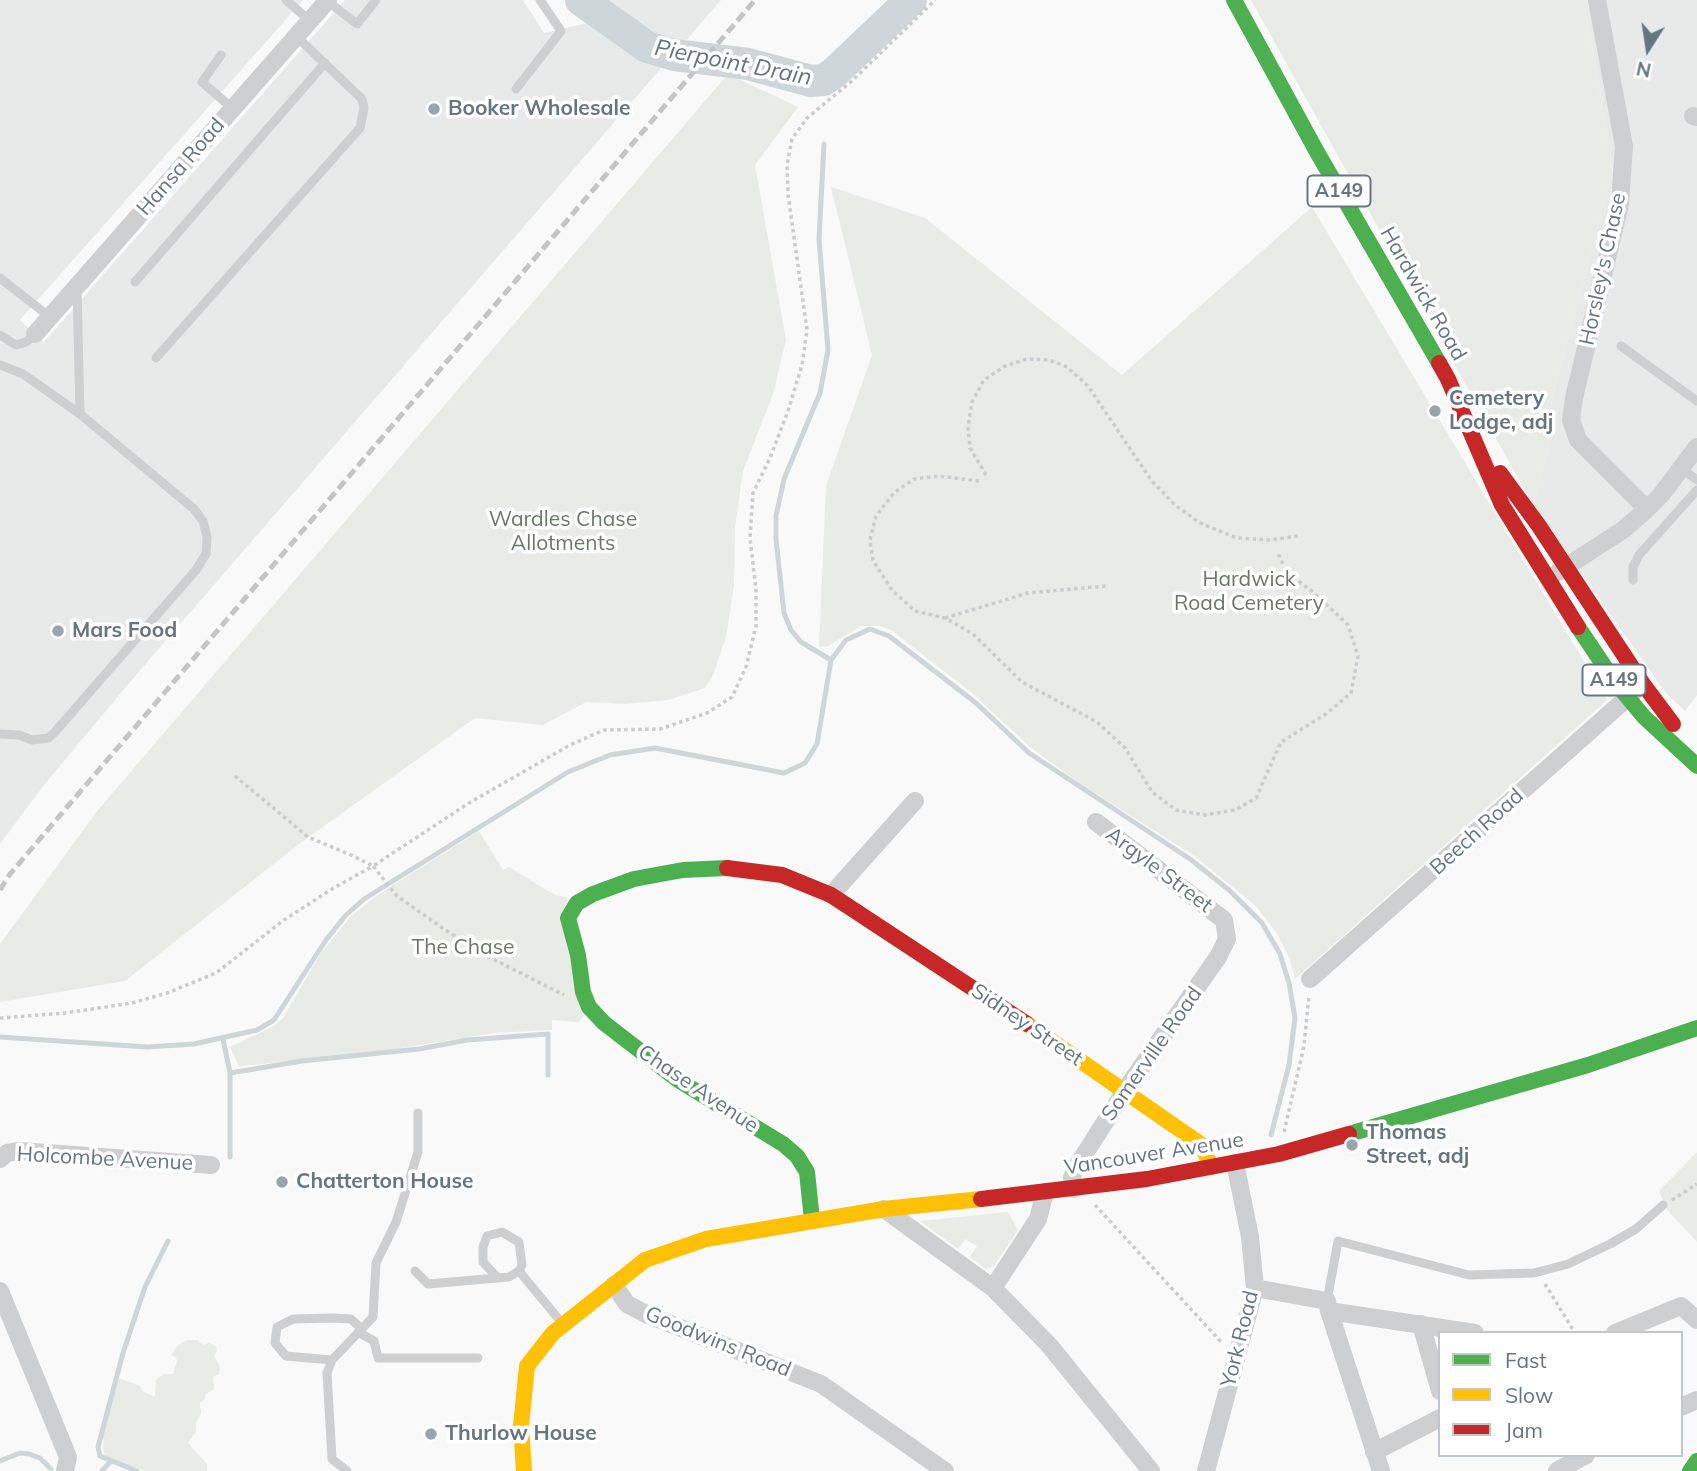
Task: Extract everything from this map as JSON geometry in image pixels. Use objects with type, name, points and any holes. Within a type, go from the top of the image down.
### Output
[{"type":"main road","name":"Hardwick Road","points":[[1234,0],[1324,164],[1448,379],[1502,505],[1576,625],[1628,697],[1661,733],[1697,766]]},
{"type":"main road","name":"Hardwick Road","points":[[1468,429],[1539,526],[1643,684],[1697,749]]},
{"type":"main road","name":"Sidney Street","points":[[589,1007],[583,992],[578,954],[568,918],[577,903],[634,879],[683,870],[721,867],[782,875],[831,895],[986,996],[1202,1145],[1211,1167]]},
{"type":"main road","name":"Chase Avenue","points":[[589,1007],[604,1023],[677,1080],[783,1144],[797,1156],[807,1172],[812,1220]]},
{"type":"main road","name":"Vancouver Avenue","points":[[614,1286],[645,1260],[706,1239],[884,1209],[1147,1180],[1279,1154],[1588,1065],[1697,1028]]},
{"type":"main road","points":[[524,1471],[521,1426],[527,1366],[553,1332],[614,1286]]},
{"type":"main road","points":[[1690,1471],[1697,1461]]},
{"type":"street","name":"Hansa Road","points":[[35,334],[327,0]]},
{"type":"street","name":"Horsley's Chase","points":[[1597,0],[1624,146],[1620,204],[1574,397],[1571,420],[1578,440],[1647,509]]},
{"type":"street","points":[[1548,579],[1623,530],[1647,509],[1697,447]]},
{"type":"street","name":"Beech Road","points":[[1310,979],[1643,684]]},
{"type":"street","points":[[831,895],[915,801]]},
{"type":"street","name":"Argyle Street","points":[[1096,822],[1224,920],[1227,939],[1218,957]]},
{"type":"street","name":"Somerville Road","points":[[1081,1188],[1072,1178],[1075,1169],[1124,1091],[1218,957]]},
{"type":"street","name":"Holcombe Avenue","points":[[0,1158],[7,1153],[19,1151],[211,1165]]},
{"type":"street","name":"York Road","points":[[1206,1471],[1255,1288],[1250,1237],[1235,1163]]},
{"type":"street","points":[[993,1289],[1038,1219],[1045,1192]]},
{"type":"street","points":[[884,1209],[993,1289],[1049,1345],[1151,1471]]},
{"type":"street","name":"Goodwins Road","points":[[614,1286],[627,1304],[648,1315],[821,1384],[945,1471]]},
{"type":"street","points":[[1255,1288],[1328,1306],[1463,1331]]},
{"type":"street","points":[[0,1291],[68,1457],[65,1471]]},
{"type":"street","points":[[1328,1306],[1381,1471]]},
{"type":"street","points":[[1620,1331],[1681,1306],[1697,1320]]},
{"type":"street","points":[[1421,1324],[1438,1384]]},
{"type":"street","points":[[1374,1452],[1438,1419]]},
{"type":"street","points":[[1558,1471],[1582,1457]]},
{"type":"lane","points":[[286,0],[309,20]]},
{"type":"lane","points":[[327,0],[357,24],[376,0]]},
{"type":"lane","points":[[516,89],[561,31],[540,0]]},
{"type":"lane","points":[[156,358],[360,128],[364,108],[362,99],[295,35]]},
{"type":"lane","points":[[221,55],[202,82],[232,108]]},
{"type":"lane","points":[[135,282],[325,63]]},
{"type":"lane","points":[[0,278],[50,317]]},
{"type":"lane","points":[[77,287],[80,414]]},
{"type":"lane","points":[[0,335],[16,345],[26,342],[35,334]]},
{"type":"lane","points":[[1621,346],[1697,401]]},
{"type":"lane","points":[[0,365],[23,374],[80,414],[194,509],[203,521],[207,537],[206,554],[196,570],[54,733],[48,738],[32,740],[19,735],[0,734]]},
{"type":"lane","points":[[1681,468],[1697,480]]},
{"type":"lane","points":[[1633,580],[1633,567],[1639,555],[1697,490]]},
{"type":"lane","points":[[347,1471],[332,1458],[327,1373],[332,1360],[375,1312],[376,1263],[397,1222],[418,1152],[418,1113]]},
{"type":"lane","points":[[1328,1306],[1338,1241],[1469,1275],[1539,1272],[1568,1264],[1610,1244],[1636,1229],[1663,1205]]},
{"type":"lane","points":[[415,1271],[428,1284],[509,1277],[520,1271],[522,1265],[519,1242],[502,1233],[487,1236],[483,1247],[483,1262],[497,1277]]},
{"type":"lane","points":[[520,1271],[563,1324]]},
{"type":"lane","points":[[332,1360],[286,1356],[275,1343],[277,1327],[293,1319],[351,1318],[360,1330],[374,1340],[379,1358],[478,1358]]},
{"type":"path","points":[[0,1018],[65,1013],[132,1003],[167,993],[216,973],[284,920],[332,889],[373,866],[469,803],[570,745],[604,730],[660,729],[708,713],[732,697],[746,667],[756,626],[756,590],[750,538],[753,494],[788,411],[802,365],[807,330],[788,194],[787,165],[792,139],[807,118],[852,81],[935,0]]},
{"type":"path","points":[[986,475],[970,448],[968,427],[972,402],[984,380],[1005,366],[1027,359],[1049,360],[1067,367],[1088,386],[1151,480],[1175,505],[1200,523],[1237,538],[1269,540],[1298,536]]},
{"type":"path","points":[[979,481],[939,476],[914,479],[894,493],[876,516],[870,540],[873,561],[892,590],[915,611],[945,618],[973,634],[1022,682],[1097,722],[1125,748],[1152,792],[1176,810],[1205,815],[1236,810],[1256,798],[1281,742],[1326,714],[1351,693],[1357,656],[1348,625],[1312,591],[1287,573],[1278,553]]},
{"type":"path","points":[[945,618],[1028,593],[1106,586]]},
{"type":"path","points":[[235,776],[308,837],[373,866],[397,896],[483,954],[589,1007]]},
{"type":"path","points":[[1279,1154],[1304,1046],[1310,979]]},
{"type":"path","points":[[1663,1205],[1697,1184]]},
{"type":"path","points":[[1081,1188],[1223,1345],[1238,1352]]},
{"type":"path","points":[[1539,1272],[1574,1331]]},
{"type":"shaded area","points":[[0,0],[303,0],[20,320],[44,342],[345,0],[523,0],[544,33],[592,22],[662,67],[130,682],[44,785],[0,844]]},
{"type":"shaded area","points":[[590,0],[721,0],[678,50],[656,44]]},
{"type":"shaded area","points":[[1584,0],[1697,0],[1697,695],[1685,711],[1666,693],[1533,505],[1549,449],[1551,404],[1613,170]]},
{"type":"green space","points":[[1251,0],[1584,0],[1613,170],[1551,404],[1549,449],[1533,505]]},
{"type":"green space","name":"Wardles Chase Allotments","points":[[728,74],[798,107],[755,165],[786,340],[773,394],[743,471],[735,527],[734,585],[726,637],[713,675],[705,688],[668,700],[625,704],[586,702],[543,725],[475,718],[299,844],[125,981],[0,1002],[0,944],[98,810]]},
{"type":"green space","name":"Hardwick Road Cemetery","points":[[831,187],[925,218],[1122,375],[1312,207],[1607,700],[1295,979],[1290,960],[1278,935],[1256,906],[1193,855],[1079,783],[1030,747],[972,693],[891,630],[880,626],[861,626],[828,646],[819,647],[826,486],[872,355]]},
{"type":"green space","name":"The Chase","points":[[479,831],[503,870],[509,867],[555,895],[567,897],[587,1013],[578,1022],[552,1020],[552,1030],[494,1033],[365,1054],[239,1066],[230,1047],[272,1027],[283,1018],[321,953],[351,916],[379,894]]},
{"type":"green space","points":[[1697,1152],[1697,1242],[1667,1210],[1659,1191]]},
{"type":"green space","points":[[1008,1212],[1018,1230],[994,1266],[986,1269],[970,1257],[977,1246],[965,1239],[958,1249],[920,1221]]},
{"type":"green space","points":[[187,1340],[198,1340],[203,1345],[209,1343],[216,1346],[214,1356],[220,1366],[219,1374],[213,1377],[214,1389],[206,1394],[200,1403],[201,1413],[196,1422],[196,1431],[188,1443],[207,1464],[207,1471],[144,1471],[112,1460],[104,1454],[103,1436],[119,1378],[140,1386],[142,1391],[155,1397],[156,1380],[164,1374],[173,1374],[177,1361],[176,1357],[171,1355],[178,1345]]},
{"type":"waterway","name":"Pierpoint Drain","points":[[581,0],[647,47],[674,55],[748,64],[811,81],[824,80],[834,73],[911,0]]},
{"type":"waterway","points":[[0,1037],[147,1047],[194,1044],[257,1030],[274,1020],[326,940],[346,915],[364,899],[568,772],[610,755],[655,748],[784,773],[805,763],[817,744],[831,660],[801,642],[791,630],[784,613],[776,516],[784,479],[820,393],[828,350],[819,239],[824,144]]},
{"type":"waterway","points":[[831,660],[846,640],[870,629],[889,636],[976,703],[1029,753],[1190,859],[1229,890],[1262,923],[1280,954],[1289,983],[1295,1018],[1289,1065],[1271,1135]]},
{"type":"waterway","points":[[230,1073],[302,1061],[419,1049],[467,1040],[548,1034],[548,1075]]},
{"type":"waterway","points":[[223,1039],[230,1073],[230,1157]]},
{"type":"waterway","points":[[137,1471],[100,1456],[98,1447],[123,1353],[145,1287],[168,1241]]},
{"type":"waterway","points":[[0,1461],[20,1453],[29,1454],[40,1458],[51,1469]]},
{"type":"waterway","points":[[102,1471],[110,1462]]},
{"type":"railway","points":[[0,890],[10,874],[755,0]]},
{"type":"traffic: fast","points":[[1234,0],[1317,152],[1439,363]]},
{"type":"traffic: fast","points":[[1578,627],[1615,682],[1644,717],[1697,766]]},
{"type":"traffic: fast","points":[[727,868],[683,870],[634,879],[577,903],[568,918],[578,955],[583,992],[589,1007],[604,1023],[678,1080],[783,1144],[797,1156],[807,1172],[812,1220]]},
{"type":"traffic: fast","points":[[1349,1134],[1588,1065],[1697,1028]]},
{"type":"traffic: fast","points":[[1690,1471],[1697,1461]]},
{"type":"traffic: slow","points":[[1027,1024],[1202,1145],[1211,1167]]},
{"type":"traffic: slow","points":[[524,1471],[521,1426],[527,1366],[553,1333],[645,1260],[706,1239],[884,1209],[981,1199]]},
{"type":"traffic: jam","points":[[1439,363],[1502,505],[1578,627]]},
{"type":"traffic: jam","points":[[1500,473],[1673,724]]},
{"type":"traffic: jam","points":[[727,868],[782,875],[831,895],[1027,1024]]},
{"type":"traffic: jam","points":[[981,1199],[1147,1179],[1279,1154],[1349,1134]]},
{"type":"place","name":"Booker Wholesale","points":[[434,109]]},
{"type":"place","name":"Cemetery Lodge, adj","points":[[1435,411]]},
{"type":"place","name":"Mars Food","points":[[58,631]]},
{"type":"place","name":"Thomas Street, adj","points":[[1352,1145]]},
{"type":"place","name":"Chatterton House","points":[[282,1182]]},
{"type":"place","name":"Thurlow House","points":[[431,1434]]}]
